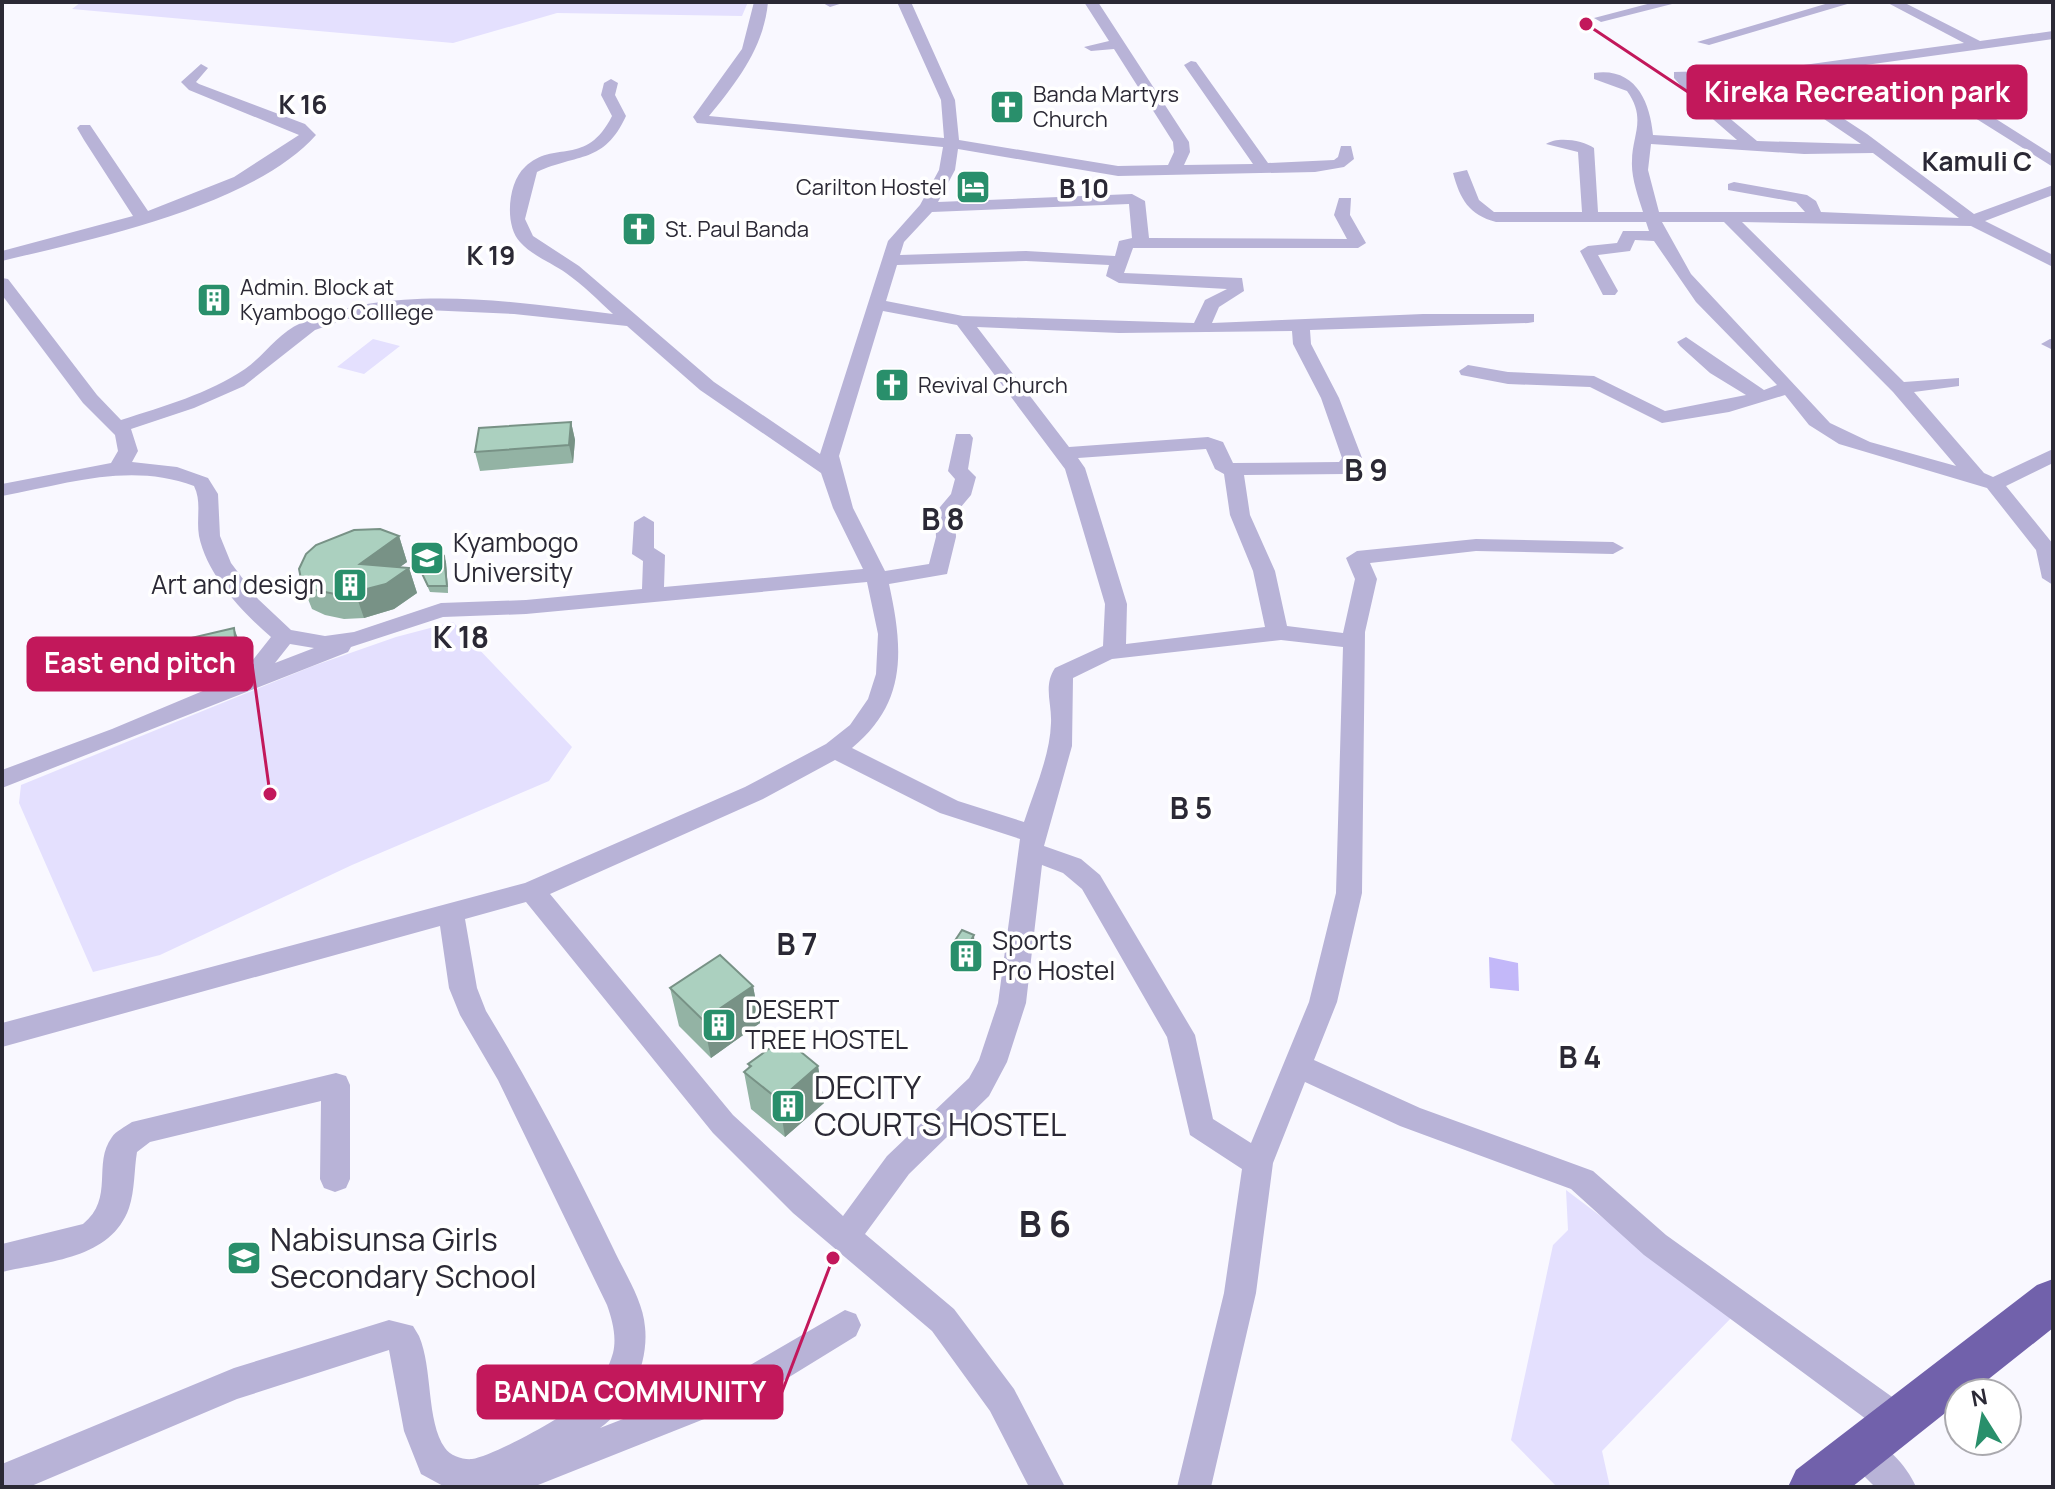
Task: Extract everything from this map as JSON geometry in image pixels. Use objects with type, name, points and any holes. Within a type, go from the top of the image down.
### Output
[{"type":"highway","points":[[1818,1485],[2053,1300]]},
{"type":"street","points":[[761,2],[759,19],[746,51],[700,117],[702,120],[950,143],[1100,169],[1265,170],[1338,164],[1346,159],[1346,149]]},
{"type":"street","points":[[830,3],[839,2]]},
{"type":"street","points":[[2,1035],[532,891],[754,793],[835,750],[868,719],[885,685],[889,634],[877,577],[843,508],[830,470],[836,428],[896,241],[927,207],[947,170],[953,130],[948,100],[904,2]]},
{"type":"street","points":[[1091,2],[1181,142],[1182,152],[1173,171]]},
{"type":"street","points":[[1601,18],[1673,2]]},
{"type":"street","points":[[1704,42],[1847,2]]},
{"type":"street","points":[[1893,2],[1978,45]]},
{"type":"street","points":[[1753,146],[1704,104],[1679,75],[1775,73],[2053,35]]},
{"type":"street","points":[[1091,47],[1118,44]]},
{"type":"street","points":[[1191,65],[1265,170]]},
{"type":"street","points":[[2,256],[142,217],[218,189],[273,160],[308,135],[300,127],[230,104],[194,87],[188,82],[201,68]]},
{"type":"street","points":[[1775,73],[1798,95],[1877,148],[1975,222],[2053,262]]},
{"type":"street","points":[[1599,76],[1624,82],[1642,100],[1646,139],[1637,159],[1654,227],[1678,269],[1715,315],[1789,388],[1814,418],[1838,436],[1985,481],[2053,455]]},
{"type":"street","points":[[611,83],[608,95],[619,116],[615,127],[589,153],[531,169],[520,196],[517,224],[526,239],[573,270],[707,386],[830,470]]},
{"type":"street","points":[[1980,115],[2053,162]]},
{"type":"street","points":[[85,128],[92,143],[134,196],[142,217]]},
{"type":"street","points":[[1646,139],[1753,146],[1877,148]]},
{"type":"street","points":[[1554,144],[1586,148],[1587,200],[1591,217]]},
{"type":"street","points":[[1461,173],[1470,200],[1488,216],[1591,217],[1654,227]]},
{"type":"street","points":[[1734,187],[1801,198],[1810,204],[1815,217]]},
{"type":"street","points":[[1609,291],[1588,251],[1624,247],[1627,235],[1654,227],[1729,218],[1975,222],[2053,190]]},
{"type":"street","points":[[927,207],[1132,199],[1137,204],[1141,243]]},
{"type":"street","points":[[890,260],[1026,256],[1118,261],[1125,260],[1126,244],[1358,243],[1342,215],[1345,201]]},
{"type":"street","points":[[1729,218],[1900,388],[1985,481],[2046,549],[2053,578]]},
{"type":"street","points":[[1118,261],[1115,276],[1119,278],[1236,282],[1235,291],[1211,304],[1201,328]]},
{"type":"street","points":[[2,283],[34,329],[129,443],[120,466]]},
{"type":"street","points":[[877,304],[963,321],[1201,328],[1528,318]]},
{"type":"street","points":[[118,427],[221,391],[252,373],[302,329],[351,314],[400,307],[447,306],[635,322]]},
{"type":"street","points":[[963,321],[1075,468],[1116,604],[1114,651]]},
{"type":"street","points":[[1066,453],[1208,443],[1216,446],[1223,467],[1233,470],[1339,470],[1351,462],[1330,398],[1302,344],[1301,325]]},
{"type":"street","points":[[1686,342],[1717,369],[1761,396]]},
{"type":"street","points":[[1468,371],[1508,378],[1594,382],[1662,417],[1689,414],[1789,388]]},
{"type":"street","points":[[1900,388],[1952,382]]},
{"type":"street","points":[[2,779],[120,735],[249,680],[441,610],[526,607],[939,569],[946,537],[945,513],[961,495],[966,477],[958,471],[963,438]]},
{"type":"street","points":[[2,490],[120,466],[191,477],[207,488],[213,547],[248,603],[284,636],[325,643],[357,639]]},
{"type":"street","points":[[1233,470],[1240,515],[1264,571],[1277,633]]},
{"type":"street","points":[[644,522],[643,554],[654,555],[653,595]]},
{"type":"street","points":[[1194,1487],[1240,1293],[1258,1163],[1326,992],[1349,893],[1356,671],[1353,641],[1365,585],[1357,559],[1361,556],[1476,545],[1613,548]]},
{"type":"street","points":[[845,1237],[898,1165],[979,1087],[993,1062],[1012,1003],[1032,843],[1060,746],[1061,677],[1074,665],[1114,651],[1277,633],[1353,641]]},
{"type":"street","points":[[249,680],[284,636]]},
{"type":"street","points":[[835,750],[949,807],[1032,843],[1072,866],[1091,882],[1181,1035],[1200,1126],[1258,1163]]},
{"type":"street","points":[[532,891],[723,1124],[804,1203],[909,1288],[943,1320],[977,1361],[1029,1447],[1048,1487]]},
{"type":"street","points":[[2,1481],[234,1384],[389,1335],[401,1337],[407,1347],[421,1431],[433,1462],[450,1472],[468,1477],[487,1473],[567,1431],[599,1409],[615,1388],[630,1351],[629,1323],[582,1216],[508,1072],[474,1015],[463,988],[451,915]]},
{"type":"street","points":[[1298,1066],[1410,1117],[1582,1180],[1879,1435],[1899,1487]]},
{"type":"street","points":[[2,1258],[91,1236],[102,1229],[116,1209],[123,1145],[142,1131],[336,1085],[335,1179]]},
{"type":"street","points":[[487,1487],[662,1422],[740,1389],[845,1325]]},
{"type":"shaded area","points":[[81,2],[748,2],[742,16],[557,13],[453,43],[72,9]]},
{"type":"shaded area","points":[[373,339],[400,346],[364,374],[337,367]]},
{"type":"shaded area","points":[[453,622],[572,747],[549,781],[352,865],[160,955],[93,972],[19,803],[21,785],[313,666],[396,637]]},
{"type":"shaded area","points":[[1489,957],[1518,963],[1519,991],[1490,988]]},
{"type":"shaded area","points":[[1566,1190],[1733,1316],[1602,1451],[1610,1487],[1557,1487],[1511,1440],[1553,1245],[1568,1230]]},
{"type":"building","points":[[571,422],[569,445],[475,452],[479,428]]},
{"type":"building","points":[[380,529],[399,536],[360,564],[409,568],[386,584],[355,592],[335,594],[302,584],[299,569],[306,554],[316,545],[354,530]]},
{"type":"building","points":[[437,547],[444,556],[447,586],[428,586],[415,559]]},
{"type":"building","points":[[234,628],[236,647],[176,661],[174,642]]},
{"type":"building","points":[[962,930],[974,935],[967,947],[954,942]]},
{"type":"building","points":[[720,955],[753,986],[703,1020],[670,988]]},
{"type":"building","points":[[784,1038],[818,1066],[779,1100],[744,1072],[751,1066],[748,1064]]},
{"type":"place","name":"Kireka Recreation park","points":[[1586,24]]},
{"type":"place","name":"Banda Martyrs Church","points":[[1007,107]]},
{"type":"place","name":"Carilton Hostel","points":[[973,187]]},
{"type":"place","name":"St. Paul Banda","points":[[639,229]]},
{"type":"place","name":"Admin. Block at Kyambogo Colllege","points":[[214,300]]},
{"type":"place","name":"Revival Church","points":[[892,385]]},
{"type":"place","name":"Kyambogo University","points":[[427,558]]},
{"type":"place","name":"Art and design","points":[[350,585]]},
{"type":"place","name":"East end pitch","points":[[270,794]]},
{"type":"place","name":"Sports Pro Hostel","points":[[966,956]]},
{"type":"place","name":"DESERT TREE HOSTEL","points":[[719,1025]]},
{"type":"place","name":"DECITY COURTS HOSTEL","points":[[788,1106]]},
{"type":"place","name":"Nabisunsa Girls Secondary School","points":[[244,1258]]},
{"type":"place","name":"BANDA COMMUNITY","points":[[833,1258]]},
{"type":"district","name":"K 16","points":[[303,105]]},
{"type":"district","name":"Kamuli C","points":[[1977,162]]},
{"type":"district","name":"B 10","points":[[1084,189]]},
{"type":"district","name":"K 19","points":[[491,256]]},
{"type":"district","name":"B 9","points":[[1366,471]]},
{"type":"district","name":"B 8","points":[[943,520]]},
{"type":"district","name":"K 18","points":[[461,638]]},
{"type":"district","name":"B 5","points":[[1191,809]]},
{"type":"district","name":"B 7","points":[[797,945]]},
{"type":"district","name":"B 4","points":[[1580,1058]]},
{"type":"district","name":"B 6","points":[[1045,1224]]}]
